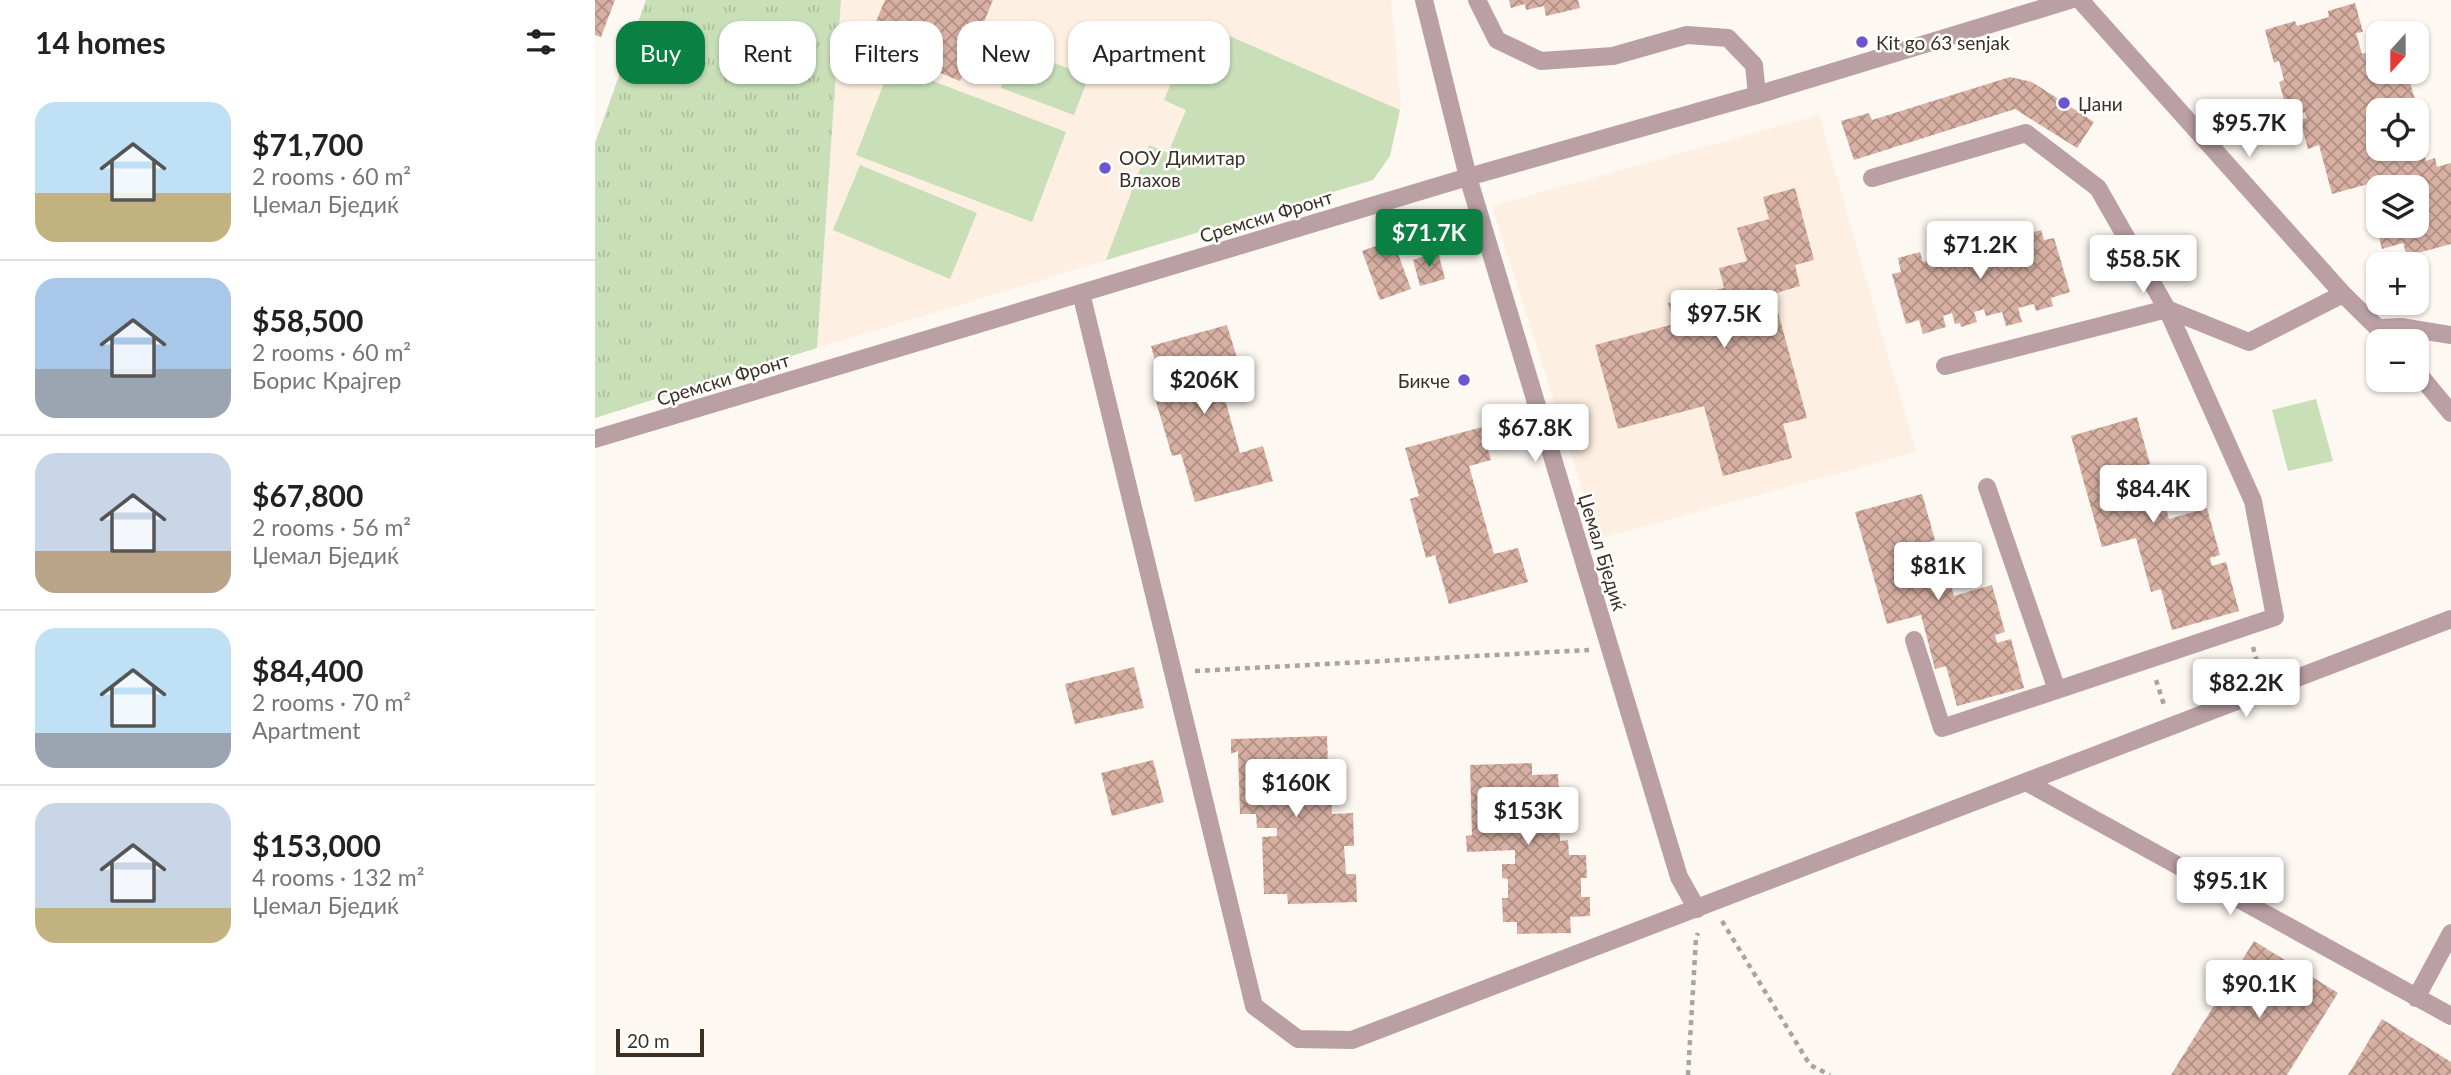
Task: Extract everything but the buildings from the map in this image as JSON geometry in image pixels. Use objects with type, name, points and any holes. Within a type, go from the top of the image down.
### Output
[{"type":"street","name":"Џемал Бједиќ","points":[[1424,0],[1468,177],[1679,877],[1704,906]]},
{"type":"street","points":[[1477,0],[1497,40],[1541,61],[1613,56],[1687,35],[1728,38],[1754,65],[1757,94]]},
{"type":"street","name":"Сремски Фронт","points":[[595,439],[2070,0]]},
{"type":"street","points":[[2080,0],[2343,293],[2380,329]]},
{"type":"street","points":[[1872,178],[2026,133],[2098,188],[2167,309],[2253,501],[2275,617],[1942,728],[1914,640]]},
{"type":"street","points":[[1081,293],[1254,1006],[1298,1040],[1352,1040],[2451,619]]},
{"type":"street","points":[[1945,366],[2167,309],[2249,342],[2343,293]]},
{"type":"street","points":[[2429,331],[2451,335]]},
{"type":"street","points":[[2429,386],[2451,413]]},
{"type":"street","points":[[1987,487],[2057,690]]},
{"type":"street","points":[[2028,783],[2451,1016]]},
{"type":"street","points":[[2416,998],[2451,933]]},
{"type":"path","points":[[2247,626],[2265,691]]},
{"type":"path","points":[[1173,672],[1611,649]]},
{"type":"path","points":[[2149,659],[2172,727]]},
{"type":"path","points":[[1688,1075],[1696,938],[1704,906]]},
{"type":"path","points":[[1704,906],[1810,1065],[1830,1075]]},
{"type":"shaded area","name":"ООУ Димитар Влахов","points":[[841,0],[1391,0],[1401,105],[1390,156],[1373,180],[817,348],[835,84],[943,84],[943,21],[840,21]]},
{"type":"shaded area","points":[[1819,115],[1916,452],[1598,539],[1492,206]]},
{"type":"green space","points":[[646,0],[841,0],[840,21],[830,21],[830,84],[835,84],[817,348],[595,418],[595,143],[616,84],[705,84],[705,21],[639,21]]},
{"type":"green space","points":[[1230,36],[1400,110],[1390,156],[1373,180],[1106,260],[1149,145],[1168,153],[1186,110],[1164,100],[1171,84],[1230,84]]},
{"type":"green space","points":[[1054,63],[1068,68],[1068,84],[1086,84],[1074,115],[1001,88],[1003,84],[1054,84]]},
{"type":"green space","points":[[884,84],[941,84],[1066,132],[1032,222],[856,155]]},
{"type":"green space","points":[[860,165],[977,213],[950,279],[833,230]]},
{"type":"green space","points":[[2316,399],[2333,461],[2288,471],[2272,410]]},
{"type":"place","name":"Kit go 63 senjak","points":[[1862,42]]},
{"type":"place","name":"Џани","points":[[2064,103]]},
{"type":"place","name":"ООУ Димитар Влахов","points":[[1105,168]]},
{"type":"place","name":"Бикче","points":[[1464,380]]}]
